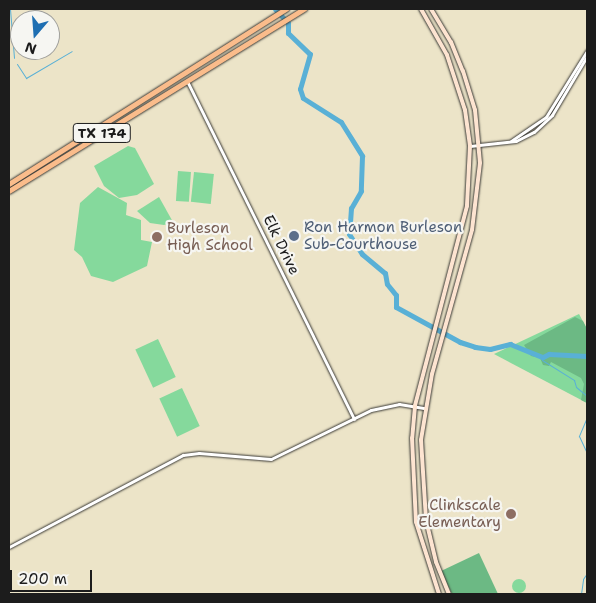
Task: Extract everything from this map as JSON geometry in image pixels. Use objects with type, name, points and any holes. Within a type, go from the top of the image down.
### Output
[{"type":"main road","name":"TX 174","points":[[9,191],[304,9]]},
{"type":"main road","points":[[421,9],[443,46],[460,93],[470,146],[468,206],[415,406],[411,461],[414,504],[423,550],[438,594]]},
{"type":"main road","points":[[431,9],[451,42],[469,89],[480,145],[477,209],[424,408],[420,462],[423,504],[432,548],[449,594]]},
{"type":"main road","name":"TX 174","points":[[9,184],[284,10]]},
{"type":"main road","points":[[443,46],[451,42]]},
{"type":"main road","points":[[50,158],[54,163]]},
{"type":"main road","points":[[455,256],[464,259]]},
{"type":"street","points":[[511,141],[546,117],[587,51]]},
{"type":"street","points":[[470,146],[511,141],[531,134],[550,118],[587,56]]},
{"type":"street","name":"Elk Drive","points":[[187,81],[354,419]]},
{"type":"street","points":[[9,547],[183,455],[199,453],[270,459],[384,406],[415,406],[424,408]]},
{"type":"green space","points":[[128,146],[135,148],[154,184],[137,195],[119,198],[104,186],[94,166]]},
{"type":"green space","points":[[178,171],[191,172],[189,202],[176,201]]},
{"type":"green space","points":[[194,172],[214,174],[211,204],[191,202]]},
{"type":"green space","points":[[98,187],[127,203],[126,215],[141,220],[141,240],[152,242],[147,266],[113,282],[91,276],[82,257],[74,250],[80,203]]},
{"type":"green space","points":[[159,197],[173,222],[164,225],[150,223],[137,211]]},
{"type":"green space","points":[[579,314],[587,329],[587,403],[494,354]]},
{"type":"green space","points":[[575,317],[583,321],[587,329],[587,403],[581,400],[584,384],[581,378],[551,362],[549,366],[543,365],[540,358],[531,356],[524,345]]},
{"type":"green space","points":[[158,339],[176,377],[153,388],[135,350]]},
{"type":"green space","points":[[182,388],[200,426],[177,437],[159,399]]},
{"type":"green space","points":[[479,553],[498,594],[452,594],[441,571]]},
{"type":"green space","points":[[516,579],[522,579],[526,586],[522,593],[516,593],[512,589],[512,583]]},
{"type":"waterway","points":[[275,9],[288,23],[288,33],[310,54],[300,89],[303,98],[341,122],[362,156],[361,191],[351,208],[349,234],[362,254],[385,273],[387,284],[396,295],[396,307],[460,342],[475,347],[490,349],[510,344],[543,357],[549,354],[587,356]]},
{"type":"waterway","points":[[17,64],[26,78],[72,51]]},
{"type":"waterway","points":[[540,356],[542,360],[574,380],[576,387],[587,396]]},
{"type":"waterway","points":[[587,417],[579,436],[587,453]]},
{"type":"waterway","points":[[581,594],[583,579],[587,573]]},
{"type":"place","name":"Ron Harmon Burleson Sub-Courthouse","points":[[294,236]]},
{"type":"place","name":"Burleson High School","points":[[157,237]]},
{"type":"place","name":"Clinkscale Elementary","points":[[511,514]]}]
